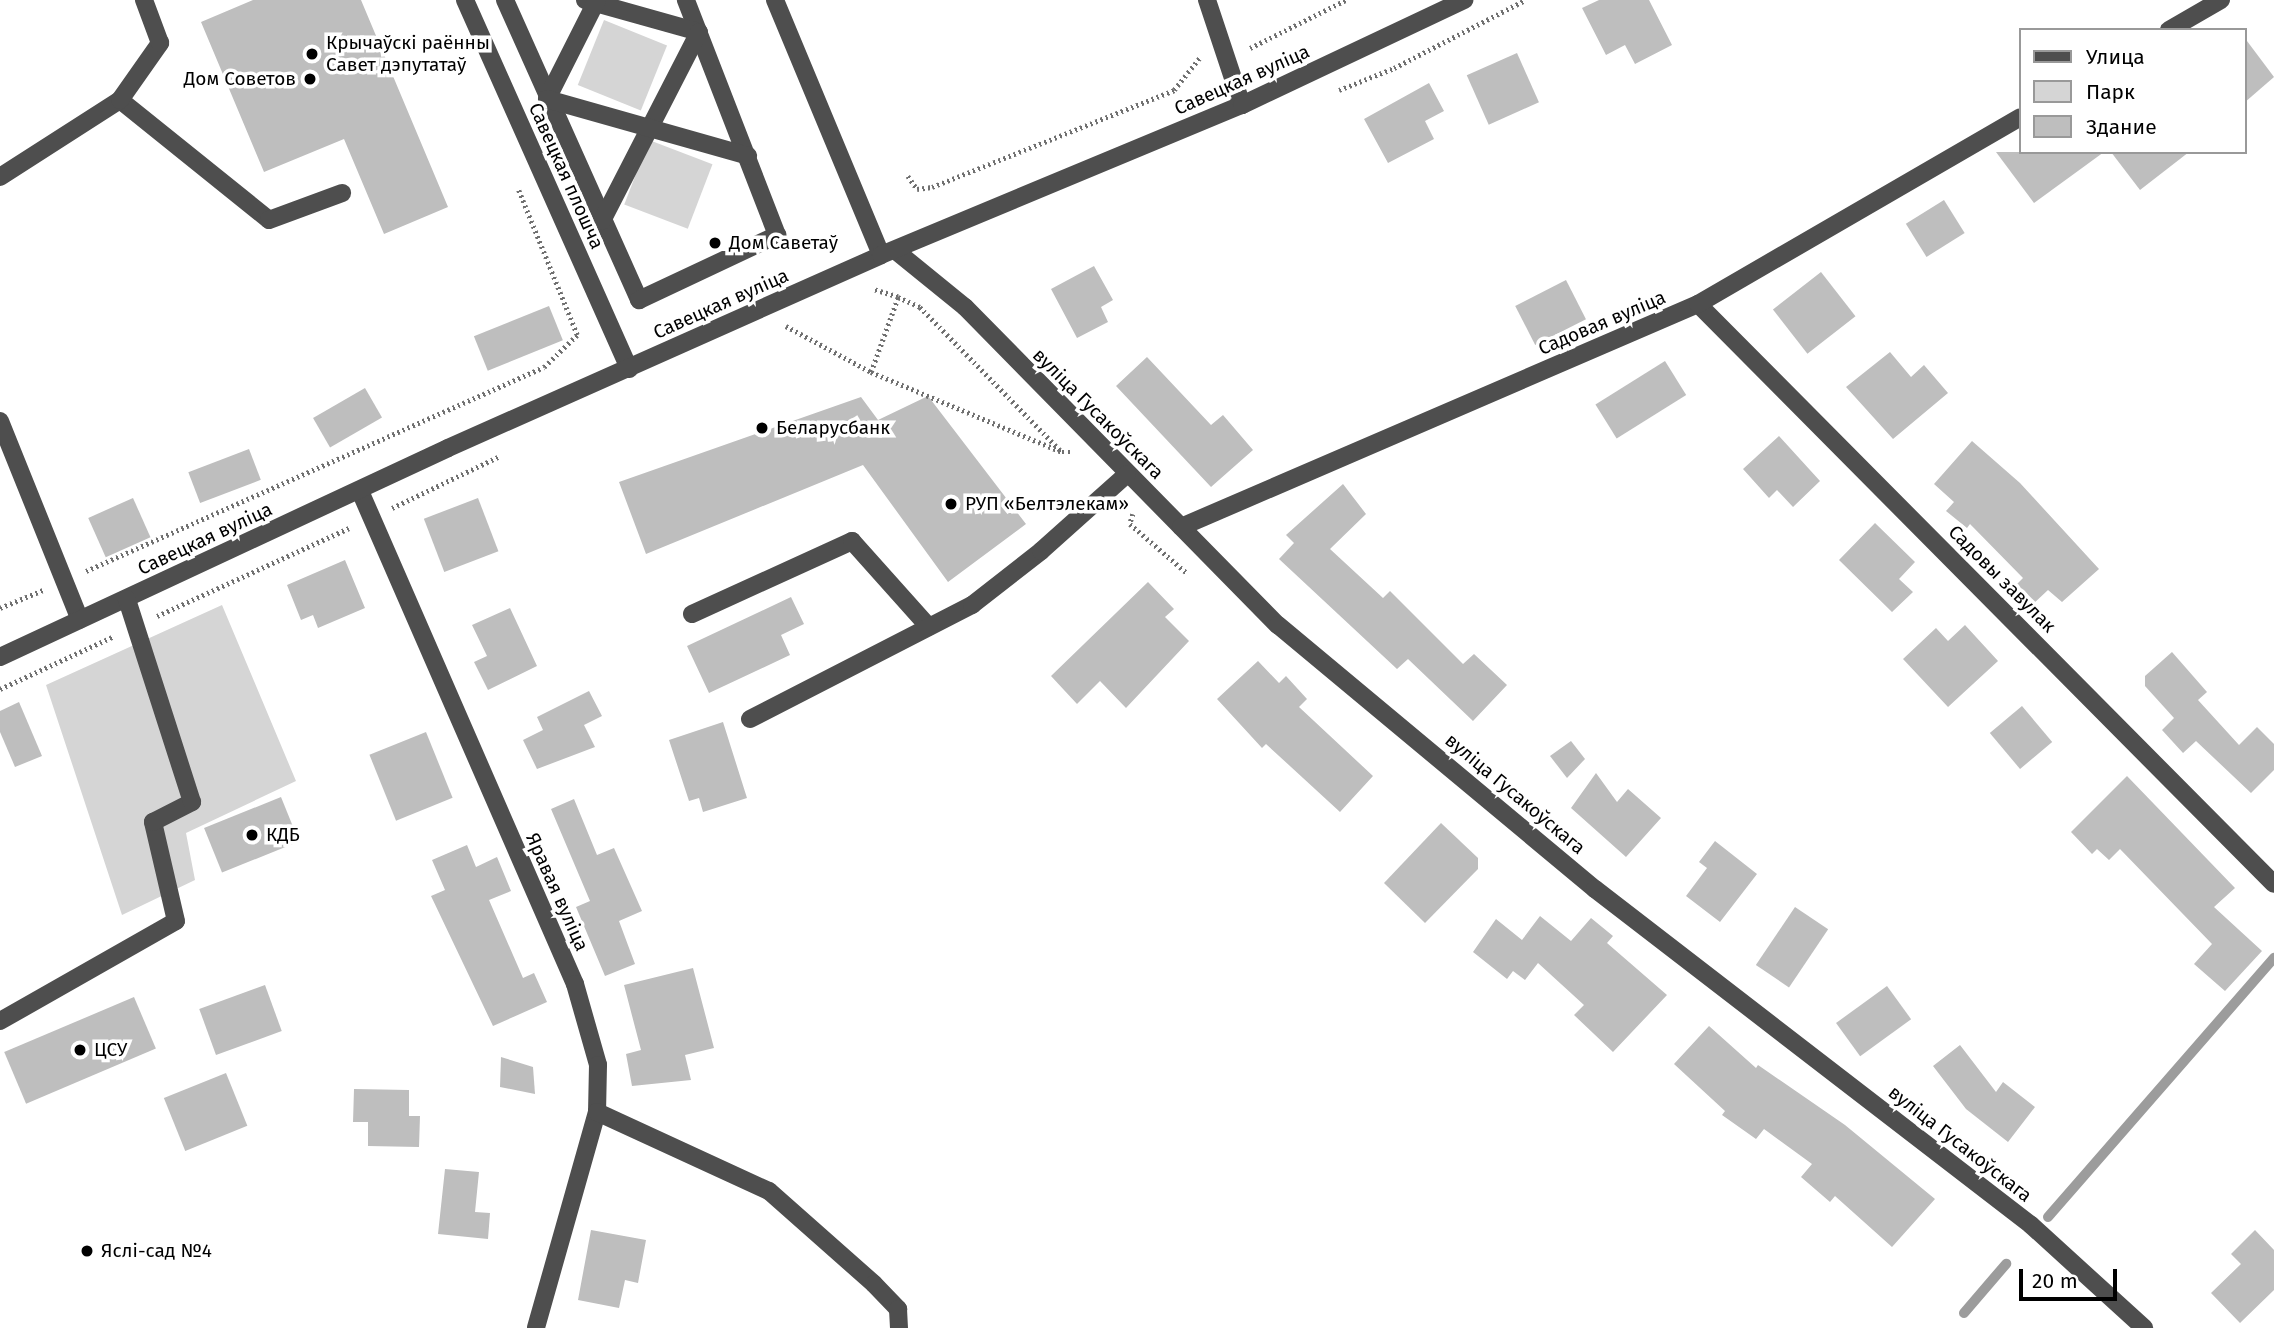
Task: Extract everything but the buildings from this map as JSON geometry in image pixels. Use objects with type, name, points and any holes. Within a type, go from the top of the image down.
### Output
[{"type":"street","points":[[0,177],[120,100],[160,43],[144,0]]},
{"type":"street","name":"Савецкая плошча","points":[[465,0],[629,369]]},
{"type":"street","points":[[505,0],[639,300],[778,235],[687,0]]},
{"type":"street","points":[[775,0],[888,253]]},
{"type":"street","points":[[1207,0],[1242,105]]},
{"type":"street","name":"Савецкая вуліца","points":[[0,657],[629,369],[888,253],[1242,105],[1464,0]]},
{"type":"street","points":[[2172,28],[2221,0]]},
{"type":"street","points":[[547,99],[592,1],[699,32]]},
{"type":"street","points":[[602,221],[699,32]]},
{"type":"street","points":[[547,99],[748,156]]},
{"type":"street","points":[[120,100],[269,220],[342,193]]},
{"type":"street","name":"Садовая вуліца","points":[[1181,527],[1698,304],[2018,118]]},
{"type":"street","name":"вуліца Гусакоўскага","points":[[888,253],[965,307],[1278,625],[1595,889],[2031,1225],[2144,1328]]},
{"type":"street","name":"Садовы завулак","points":[[1698,304],[2274,884]]},
{"type":"street","points":[[0,421],[80,620]]},
{"type":"street","points":[[750,719],[972,605],[1031,559],[1127,474]]},
{"type":"street","name":"Яравая вуліца","points":[[360,491],[575,985],[598,1065],[597,1112],[536,1328]]},
{"type":"street","points":[[692,614],[852,541],[929,627]]},
{"type":"street","points":[[0,1021],[176,921],[153,822],[192,802],[127,598]]},
{"type":"street","points":[[597,1112],[769,1191],[882,1292],[898,1309],[899,1328]]},
{"type":"path","points":[[908,176],[917,189],[932,187],[1174,90],[1219,33],[1250,49],[1346,0]]},
{"type":"path","points":[[0,608],[544,367],[577,335],[515,180]]},
{"type":"path","points":[[862,289],[880,289],[920,307],[1062,452]]},
{"type":"path","points":[[870,372],[898,297]]},
{"type":"path","points":[[793,318],[781,323],[870,372],[1062,452],[1106,453]]},
{"type":"path","points":[[0,688],[509,452]]},
{"type":"green space","points":[[604,20],[667,45],[641,110],[578,85]]},
{"type":"green space","points":[[649,140],[712,164],[688,229],[624,204]]},
{"type":"green space","points":[[222,605],[296,781],[186,833],[195,880],[122,915],[46,685]]},
{"type":"waterway","points":[[2048,1217],[2274,958]]},
{"type":"waterway","points":[[1964,1313],[2006,1264]]},
{"type":"place","name":"Крычаўскі раённы Савет дэпутатаў","points":[[312,54]]},
{"type":"place","name":"Дом Советов","points":[[310,79]]},
{"type":"place","name":"Дом Саветаў","points":[[715,243]]},
{"type":"place","name":"Беларусбанк","points":[[762,428]]},
{"type":"place","name":"РУП «Белтэлекам»","points":[[951,504]]},
{"type":"place","name":"КДБ","points":[[252,835]]},
{"type":"place","name":"ЦСУ","points":[[80,1050]]},
{"type":"place","name":"Яслі-сад №4","points":[[87,1251]]}]
